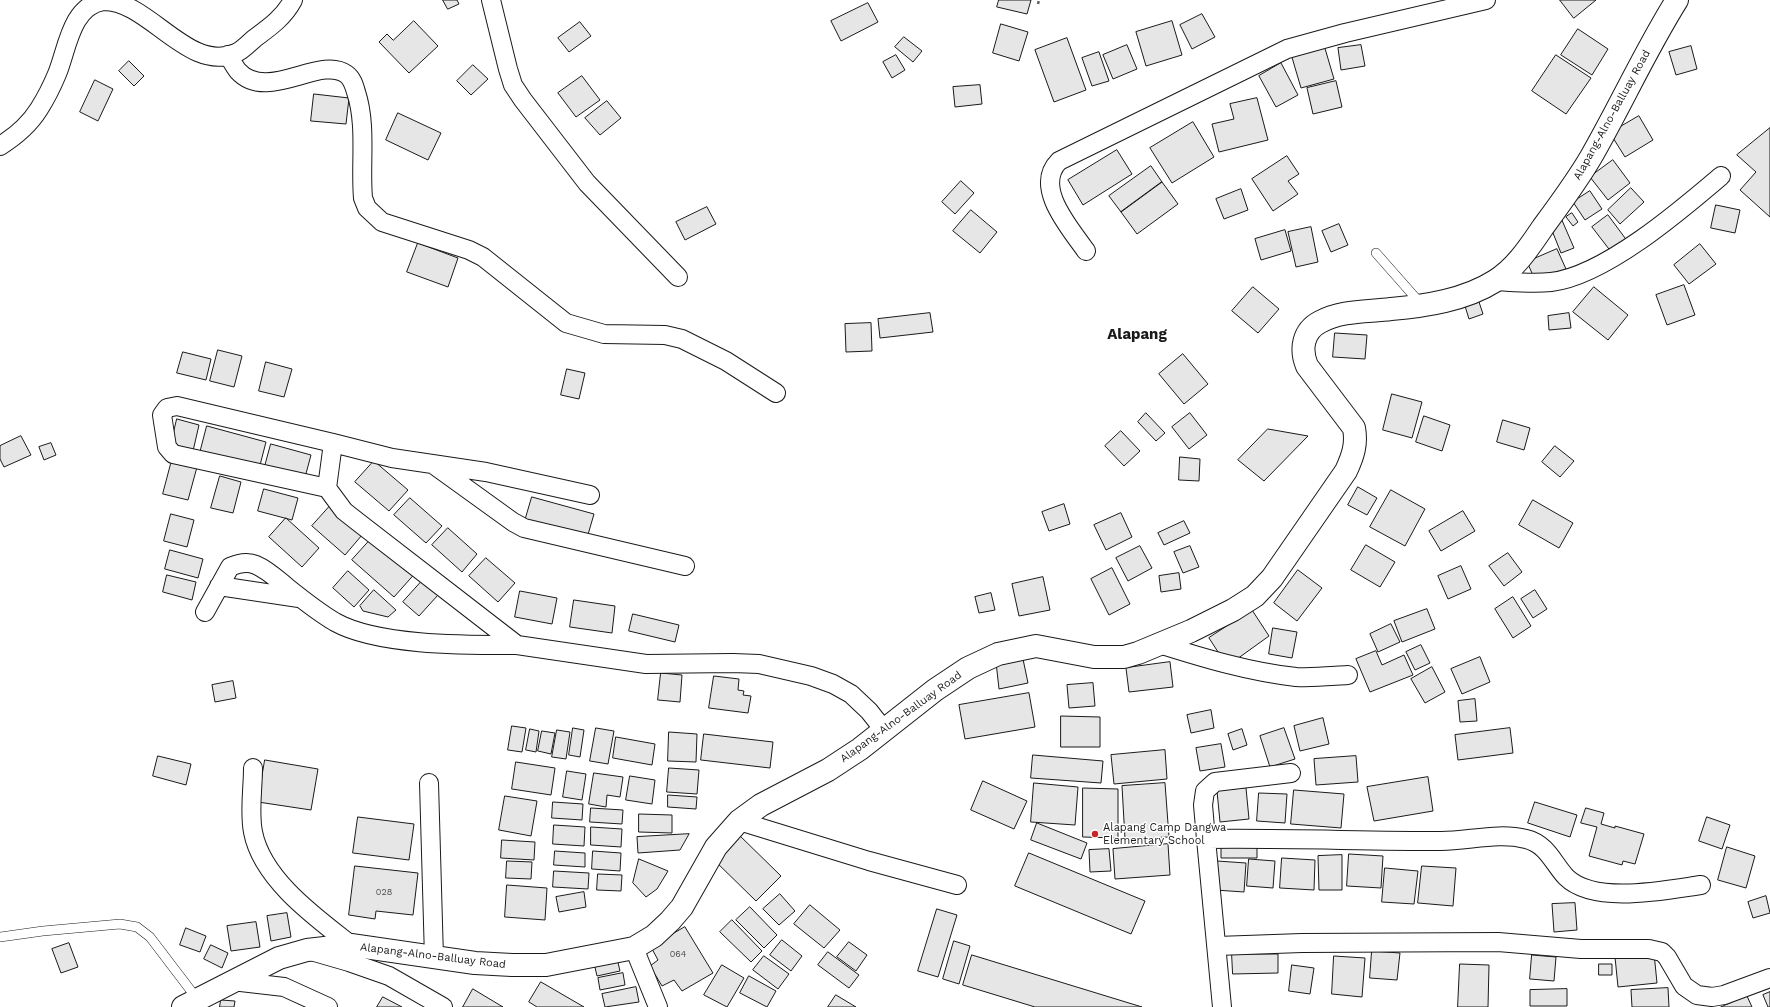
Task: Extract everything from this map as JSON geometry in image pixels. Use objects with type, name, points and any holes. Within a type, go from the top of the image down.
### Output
[{"type":"main road","name":"Alapang-Alno-Balluay Road","points":[[190,1004],[231,981],[278,958],[307,950],[351,946],[483,964],[546,965],[634,948],[654,936],[678,912],[689,896],[716,847],[739,821],[761,805],[828,770],[860,749],[935,690],[968,668],[998,654],[1036,646],[1108,658],[1131,655],[1210,623],[1255,596],[1272,578],[1346,471],[1355,448],[1354,428],[1307,366],[1303,357],[1304,338],[1311,328],[1320,322],[1338,315],[1422,305],[1460,298],[1496,281],[1512,267],[1568,192],[1591,157],[1661,26],[1677,0]]},
{"type":"street","points":[[0,146],[18,134],[40,108],[57,73],[70,34],[85,8],[94,3],[104,1],[129,6],[182,42],[198,50],[208,54],[228,55],[237,53],[274,25],[285,14],[293,0]]},
{"type":"street","points":[[491,0],[508,70],[513,85],[523,100],[587,183],[678,278]]},
{"type":"street","points":[[1086,251],[1068,225],[1051,193],[1050,174],[1059,161],[1287,49],[1338,35],[1486,0]]},
{"type":"street","points":[[228,55],[238,71],[249,78],[260,81],[275,82],[325,70],[341,71],[351,79],[360,106],[363,198],[367,208],[382,222],[469,250],[483,257],[566,323],[604,334],[665,335],[682,339],[726,361],[776,392]]},
{"type":"street","points":[[1496,281],[1526,283],[1552,282],[1599,265],[1668,220],[1721,176]]},
{"type":"street","points":[[516,645],[344,511],[327,488],[173,454],[167,447],[162,415],[167,408],[177,406],[392,458],[486,472],[590,495]]},
{"type":"street","points":[[327,488],[333,443]]},
{"type":"street","points":[[434,464],[524,528],[684,566]]},
{"type":"street","points":[[206,612],[230,567],[245,562],[256,565],[268,572],[299,598],[336,622],[368,634],[423,642],[516,645],[646,664],[733,662],[759,664],[811,676],[833,684],[851,694],[869,711],[884,730]]},
{"type":"street","points":[[219,586],[299,598]]},
{"type":"street","points":[[1159,644],[1201,656],[1277,674],[1312,677],[1348,675]]},
{"type":"street","points":[[253,768],[253,831],[258,848],[265,863],[274,877],[288,891],[351,946]]},
{"type":"street","points":[[1222,1007],[1203,797],[1208,786],[1215,782],[1291,773]]},
{"type":"street","points":[[429,782],[434,958]]},
{"type":"street","points":[[739,821],[869,861],[957,885]]},
{"type":"street","points":[[1206,839],[1288,838],[1454,841],[1506,837],[1525,839],[1544,848],[1566,877],[1576,885],[1588,889],[1628,894],[1651,893],[1701,885]]},
{"type":"street","points":[[1217,946],[1302,943],[1498,942],[1562,948],[1649,949],[1662,952],[1667,957],[1684,986],[1697,995],[1712,997],[1724,995],[1770,978]]},
{"type":"street","points":[[634,948],[658,1007]]},
{"type":"street","points":[[307,950],[389,976],[443,1007]]},
{"type":"street","points":[[231,981],[284,987],[328,1007]]},
{"type":"lane","points":[[1376,253],[1422,305]]},
{"type":"lane","points":[[0,937],[43,931],[120,924],[137,927],[150,937],[190,1004]]},
{"type":"building","points":[[443,0],[457,0],[459,4],[448,9]]},
{"type":"building","points":[[999,0],[1031,0],[1027,14],[997,7]]},
{"type":"building","points":[[1560,0],[1596,0],[1574,18]]},
{"type":"building","points":[[868,3],[878,22],[841,41],[831,21]]},
{"type":"building","points":[[1202,14],[1215,37],[1192,49],[1180,25]]},
{"type":"building","points":[[414,21],[438,46],[409,73],[379,42],[387,34],[393,40]]},
{"type":"building","points":[[1172,21],[1182,55],[1146,66],[1136,32]]},
{"type":"building","points":[[580,22],[591,36],[569,52],[558,38]]},
{"type":"building","points":[[1001,24],[1028,32],[1019,61],[993,53]]},
{"type":"building","points":[[1578,29],[1608,49],[1592,75],[1561,55]]},
{"type":"building","points":[[904,37],[922,51],[913,62],[895,47]]},
{"type":"building","points":[[1067,38],[1086,90],[1054,102],[1035,50]]},
{"type":"building","points":[[1127,45],[1137,69],[1113,79],[1103,55]]},
{"type":"building","points":[[1324,45],[1334,79],[1301,88],[1291,54]]},
{"type":"building","points":[[1361,45],[1365,66],[1341,70],[1338,48]]},
{"type":"building","points":[[1691,46],[1697,69],[1676,75],[1669,52]]},
{"type":"building","points":[[1099,52],[1109,81],[1092,86],[1082,58]]},
{"type":"building","points":[[896,55],[905,70],[892,78],[883,62]]},
{"type":"building","points":[[1556,55],[1591,78],[1566,114],[1532,91]]},
{"type":"building","points":[[129,61],[144,76],[134,86],[119,71]]},
{"type":"building","points":[[1281,63],[1298,95],[1276,107],[1259,76]]},
{"type":"building","points":[[473,65],[488,79],[471,95],[457,81]]},
{"type":"building","points":[[582,76],[600,100],[576,117],[558,93]]},
{"type":"building","points":[[95,80],[113,89],[98,121],[80,112]]},
{"type":"building","points":[[1336,81],[1342,107],[1313,114],[1307,88]]},
{"type":"building","points":[[980,85],[982,104],[955,107],[953,87]]},
{"type":"building","points":[[314,94],[349,98],[346,124],[311,121]]},
{"type":"building","points":[[1257,98],[1268,140],[1219,152],[1212,124],[1234,119],[1230,104]]},
{"type":"building","points":[[607,101],[621,118],[600,135],[585,118]]},
{"type":"building","points":[[398,113],[441,133],[428,160],[386,140]]},
{"type":"building","points":[[1639,116],[1653,140],[1625,157],[1610,133]]},
{"type":"building","points":[[1193,122],[1214,157],[1172,183],[1150,148]]},
{"type":"building","points":[[1770,128],[1770,217],[1740,190],[1756,172],[1737,155]]},
{"type":"building","points":[[1117,150],[1132,174],[1083,205],[1068,180]]},
{"type":"building","points":[[1287,156],[1299,174],[1288,181],[1298,194],[1273,211],[1252,179]]},
{"type":"building","points":[[1613,160],[1630,183],[1608,200],[1590,177]]},
{"type":"building","points":[[1151,166],[1162,182],[1121,212],[1109,196]]},
{"type":"building","points":[[961,181],[974,193],[955,214],[942,202]]},
{"type":"building","points":[[1162,182],[1178,204],[1137,234],[1121,212]]},
{"type":"building","points":[[1631,188],[1644,202],[1620,224],[1608,210]]},
{"type":"building","points":[[1241,189],[1248,210],[1224,219],[1216,199]]},
{"type":"building","points":[[1590,191],[1602,209],[1585,220],[1573,202]]},
{"type":"building","points":[[1716,205],[1740,210],[1735,233],[1711,228]]},
{"type":"building","points":[[707,207],[716,224],[685,240],[676,222]]},
{"type":"building","points":[[971,210],[997,232],[980,253],[953,231]]},
{"type":"building","points":[[1572,213],[1578,222],[1573,226],[1566,217]]},
{"type":"building","points":[[1608,215],[1628,242],[1612,253],[1592,227]]},
{"type":"building","points":[[1561,218],[1574,248],[1561,253],[1549,223]]},
{"type":"building","points":[[1339,224],[1348,245],[1331,252],[1322,231]]},
{"type":"building","points":[[1311,227],[1318,262],[1296,267],[1288,232]]},
{"type":"building","points":[[1285,230],[1291,251],[1261,260],[1255,239]]},
{"type":"building","points":[[418,243],[458,258],[448,287],[407,272]]},
{"type":"building","points":[[1700,244],[1716,264],[1689,284],[1674,265]]},
{"type":"building","points":[[1557,249],[1566,269],[1536,282],[1527,262]]},
{"type":"building","points":[[1684,285],[1695,315],[1667,325],[1656,295]]},
{"type":"building","points":[[1253,287],[1279,309],[1258,333],[1232,311]]},
{"type":"building","points":[[1594,287],[1628,315],[1608,340],[1573,312]]},
{"type":"building","points":[[1479,302],[1483,314],[1469,319],[1465,306]]},
{"type":"building","points":[[930,313],[933,332],[880,338],[878,319]]},
{"type":"building","points":[[1569,313],[1571,328],[1549,330],[1548,316]]},
{"type":"building","points":[[871,323],[872,351],[846,352],[845,324]]},
{"type":"building","points":[[1335,333],[1367,335],[1365,359],[1333,357]]},
{"type":"building","points":[[218,350],[242,356],[234,387],[210,381]]},
{"type":"building","points":[[183,352],[211,359],[206,380],[177,373]]},
{"type":"building","points":[[1183,354],[1208,384],[1184,404],[1159,374]]},
{"type":"building","points":[[266,362],[292,369],[284,397],[259,391]]},
{"type":"building","points":[[567,369],[585,373],[579,399],[561,395]]},
{"type":"building","points":[[1392,394],[1422,402],[1412,438],[1383,430]]},
{"type":"building","points":[[1146,413],[1165,433],[1156,441],[1138,422]]},
{"type":"building","points":[[1190,413],[1207,435],[1189,449],[1172,427]]},
{"type":"building","points":[[1424,416],[1450,425],[1442,451],[1416,442]]},
{"type":"building","points":[[177,419],[199,425],[193,451],[171,445]]},
{"type":"building","points":[[1503,420],[1530,428],[1524,450],[1497,442]]},
{"type":"building","points":[[207,426],[266,442],[259,469],[200,453]]},
{"type":"building","points":[[1268,429],[1308,436],[1264,481],[1238,460]]},
{"type":"building","points":[[1121,431],[1140,451],[1124,466],[1105,446]]},
{"type":"building","points":[[21,436],[31,455],[4,467],[0,459],[0,446]]},
{"type":"building","points":[[51,443],[56,455],[44,460],[39,447]]},
{"type":"building","points":[[271,444],[311,455],[304,481],[264,470]]},
{"type":"building","points":[[1555,446],[1574,461],[1560,477],[1542,462]]},
{"type":"building","points":[[1180,457],[1200,459],[1199,481],[1179,480]]},
{"type":"building","points":[[172,460],[197,467],[188,500],[163,494]]},
{"type":"building","points":[[374,461],[408,490],[389,511],[355,482]]},
{"type":"building","points":[[220,476],[241,482],[233,513],[211,508]]},
{"type":"building","points":[[1358,487],[1377,498],[1367,515],[1348,505]]},
{"type":"building","points":[[264,489],[298,498],[292,520],[258,511]]},
{"type":"building","points":[[1391,490],[1425,509],[1405,546],[1370,527]]},
{"type":"building","points":[[532,497],[594,514],[587,538],[525,521]]},
{"type":"building","points":[[410,498],[442,526],[426,543],[394,515]]},
{"type":"building","points":[[1533,500],[1573,523],[1559,548],[1519,525]]},
{"type":"building","points":[[1064,504],[1070,524],[1049,531],[1042,512]]},
{"type":"building","points":[[330,506],[362,535],[345,555],[312,526]]},
{"type":"building","points":[[1463,511],[1475,531],[1441,551],[1429,531]]},
{"type":"building","points":[[1121,513],[1132,537],[1106,550],[1094,525]]},
{"type":"building","points":[[171,514],[194,520],[187,547],[164,541]]},
{"type":"building","points":[[286,518],[319,548],[302,567],[269,537]]},
{"type":"building","points":[[1184,521],[1190,533],[1164,545],[1158,533]]},
{"type":"building","points":[[448,528],[477,554],[462,572],[432,545]]},
{"type":"building","points":[[371,539],[406,571],[412,565],[418,570],[394,597],[352,560]]},
{"type":"building","points":[[1366,545],[1395,562],[1380,587],[1351,570]]},
{"type":"building","points":[[1140,546],[1152,568],[1128,581],[1116,558]]},
{"type":"building","points":[[1190,546],[1199,567],[1183,573],[1174,552]]},
{"type":"building","points":[[170,550],[203,559],[198,578],[165,569]]},
{"type":"building","points":[[1508,553],[1522,572],[1504,586],[1489,566]]},
{"type":"building","points":[[486,558],[515,583],[498,602],[469,576]]},
{"type":"building","points":[[1461,566],[1471,589],[1448,599],[1438,576]]},
{"type":"building","points":[[1112,568],[1130,604],[1109,615],[1091,579]]},
{"type":"building","points":[[1298,570],[1322,588],[1297,621],[1274,603]]},
{"type":"building","points":[[348,571],[369,590],[354,607],[333,588]]},
{"type":"building","points":[[1179,573],[1181,589],[1161,592],[1159,576]]},
{"type":"building","points":[[167,575],[196,582],[192,600],[163,592]]},
{"type":"building","points":[[1043,577],[1050,610],[1019,616],[1012,584]]},
{"type":"building","points":[[422,581],[438,595],[419,616],[403,602]]},
{"type":"building","points":[[374,590],[396,610],[388,617],[363,611],[360,606]]},
{"type":"building","points":[[1535,590],[1547,609],[1533,618],[1521,599]]},
{"type":"building","points":[[520,591],[557,598],[552,624],[515,617]]},
{"type":"building","points":[[991,593],[995,610],[979,613],[975,597]]},
{"type":"building","points":[[1513,597],[1531,626],[1513,638],[1495,609]]},
{"type":"building","points":[[574,600],[615,606],[612,633],[570,627]]},
{"type":"building","points":[[1427,609],[1435,629],[1402,642],[1394,621]]},
{"type":"building","points":[[1252,610],[1269,636],[1237,659],[1220,655],[1209,638]]},
{"type":"building","points":[[633,614],[679,625],[675,642],[629,631]]},
{"type":"building","points":[[1391,624],[1400,642],[1378,652],[1370,634]]},
{"type":"building","points":[[1273,628],[1297,632],[1292,658],[1269,654]]},
{"type":"building","points":[[1421,645],[1430,663],[1415,670],[1406,652]]},
{"type":"building","points":[[1376,651],[1382,665],[1404,655],[1413,675],[1370,692],[1356,659]]},
{"type":"building","points":[[1480,657],[1490,682],[1462,694],[1451,669]]},
{"type":"building","points":[[1023,659],[1028,683],[999,689],[996,662]]},
{"type":"building","points":[[1170,662],[1173,687],[1129,692],[1126,668]]},
{"type":"building","points":[[1432,667],[1445,692],[1425,703],[1411,679]]},
{"type":"building","points":[[661,673],[682,675],[680,702],[658,700]]},
{"type":"building","points":[[714,676],[739,679],[738,690],[744,691],[743,695],[751,696],[748,713],[709,708]]},
{"type":"building","points":[[233,681],[236,698],[215,702],[212,685]]},
{"type":"building","points":[[1093,683],[1095,706],[1069,708],[1067,685]]},
{"type":"building","points":[[1029,693],[1035,727],[965,739],[959,705]]},
{"type":"building","points":[[1475,699],[1477,721],[1460,722],[1458,701]]},
{"type":"building","points":[[1211,710],[1214,728],[1191,733],[1187,715]]},
{"type":"building","points":[[1061,716],[1100,717],[1100,747],[1061,747]]},
{"type":"building","points":[[1323,718],[1329,744],[1300,751],[1294,726]]},
{"type":"building","points":[[512,726],[526,728],[522,752],[508,750]]},
{"type":"building","points":[[573,728],[584,730],[580,757],[569,755]]},
{"type":"building","points":[[596,728],[614,731],[608,764],[590,761]]},
{"type":"building","points":[[1284,728],[1295,759],[1270,767],[1260,736]]},
{"type":"building","points":[[1510,728],[1513,753],[1458,760],[1455,735]]},
{"type":"building","points":[[530,729],[539,731],[536,752],[526,750]]},
{"type":"building","points":[[1242,729],[1247,745],[1233,750],[1228,734]]},
{"type":"building","points":[[557,730],[570,732],[566,759],[552,757]]},
{"type":"building","points":[[542,731],[555,733],[551,754],[538,751]]},
{"type":"building","points":[[669,732],[697,734],[696,762],[668,761]]},
{"type":"building","points":[[704,734],[773,742],[770,768],[701,760]]},
{"type":"building","points":[[616,737],[655,744],[652,765],[613,758]]},
{"type":"building","points":[[1221,744],[1225,767],[1200,771],[1196,748]]},
{"type":"building","points":[[1165,750],[1167,779],[1114,784],[1111,755]]},
{"type":"building","points":[[1033,755],[1103,761],[1101,783],[1031,778]]},
{"type":"building","points":[[158,756],[191,764],[186,785],[153,776]]},
{"type":"building","points":[[1356,756],[1358,782],[1316,785],[1314,759]]},
{"type":"building","points":[[265,760],[318,769],[311,810],[258,802]]},
{"type":"building","points":[[516,762],[555,768],[551,795],[512,789]]},
{"type":"building","points":[[669,768],[699,770],[697,794],[667,792]]},
{"type":"building","points":[[567,771],[586,774],[582,800],[563,797]]},
{"type":"building","points":[[594,773],[623,777],[620,797],[607,795],[606,807],[589,804]]},
{"type":"building","points":[[630,776],[655,780],[652,804],[626,800]]},
{"type":"building","points":[[1428,777],[1433,811],[1374,821],[1367,787]]},
{"type":"building","points":[[983,781],[1027,801],[1014,829],[971,810]]},
{"type":"building","points":[[1034,783],[1078,787],[1075,825],[1031,822]]},
{"type":"building","points":[[1165,783],[1169,837],[1125,839],[1122,786]]},
{"type":"building","points":[[1083,788],[1118,789],[1118,838],[1083,837]]},
{"type":"building","points":[[1246,788],[1249,819],[1220,822],[1217,791]]},
{"type":"building","points":[[1294,790],[1344,794],[1341,828],[1291,824]]},
{"type":"building","points":[[1259,793],[1287,794],[1285,823],[1257,821]]},
{"type":"building","points":[[668,795],[697,797],[696,809],[668,807]]},
{"type":"building","points":[[505,796],[537,801],[531,836],[499,830]]},
{"type":"building","points":[[553,802],[583,804],[582,820],[552,818]]},
{"type":"building","points":[[1535,802],[1577,815],[1570,837],[1528,823]]},
{"type":"building","points":[[591,808],[623,810],[622,824],[590,822]]},
{"type":"building","points":[[1586,808],[1604,813],[1601,824],[1615,828],[1615,826],[1644,834],[1635,864],[1623,861],[1622,865],[1589,856],[1597,827],[1581,823]]},
{"type":"building","points":[[639,814],[672,815],[672,833],[639,832]]},
{"type":"building","points":[[358,817],[414,824],[409,860],[353,853]]},
{"type":"building","points":[[1707,817],[1730,825],[1722,849],[1699,841]]},
{"type":"building","points":[[1037,823],[1087,843],[1081,859],[1031,840]]},
{"type":"building","points":[[554,825],[585,827],[584,846],[553,844]]},
{"type":"building","points":[[591,827],[622,829],[621,847],[591,845]]},
{"type":"building","points":[[735,831],[781,876],[756,901],[711,857]]},
{"type":"building","points":[[689,834],[680,850],[638,853],[637,837]]},
{"type":"building","points":[[502,840],[535,842],[534,860],[501,858]]},
{"type":"building","points":[[1257,842],[1257,858],[1221,858],[1221,843]]},
{"type":"building","points":[[1168,844],[1170,875],[1115,879],[1113,849]]},
{"type":"building","points":[[1727,847],[1755,856],[1746,888],[1718,880]]},
{"type":"building","points":[[1109,849],[1111,871],[1090,872],[1089,850]]},
{"type":"building","points":[[555,851],[585,853],[585,867],[554,865]]},
{"type":"building","points":[[593,851],[621,853],[620,871],[592,869]]},
{"type":"building","points":[[1029,853],[1145,901],[1131,934],[1015,886]]},
{"type":"building","points":[[1349,854],[1383,856],[1381,888],[1347,886]]},
{"type":"building","points":[[1342,855],[1342,890],[1319,890],[1318,856]]},
{"type":"building","points":[[1282,858],[1315,860],[1314,890],[1280,888]]},
{"type":"building","points":[[639,859],[668,871],[657,889],[646,897],[633,883]]},
{"type":"building","points":[[1249,859],[1275,861],[1273,888],[1247,886]]},
{"type":"building","points":[[507,861],[532,862],[531,879],[506,878]]},
{"type":"building","points":[[1217,861],[1246,863],[1244,892],[1215,890]]},
{"type":"building","points":[[355,866],[418,873],[413,915],[376,911],[375,919],[349,915]]},
{"type":"building","points":[[1422,866],[1456,868],[1453,906],[1418,903]]},
{"type":"building","points":[[1385,868],[1418,871],[1414,904],[1382,902]]},
{"type":"building","points":[[554,871],[589,873],[588,889],[553,887]]},
{"type":"building","points":[[598,874],[622,875],[621,891],[597,890]]},
{"type":"building","points":[[507,885],[547,888],[545,920],[505,917]]},
{"type":"building","points":[[584,892],[586,907],[559,912],[556,897]]},
{"type":"building","points":[[780,894],[795,911],[779,925],[763,909]]},
{"type":"building","points":[[1766,896],[1770,913],[1753,918],[1748,902]]},
{"type":"building","points":[[1575,903],[1577,930],[1554,932],[1552,904]]},
{"type":"building","points":[[810,905],[840,930],[824,948],[794,924]]},
{"type":"building","points":[[750,907],[777,935],[764,948],[736,920]]},
{"type":"building","points":[[937,909],[957,915],[938,977],[918,971]]},
{"type":"building","points":[[287,913],[291,937],[271,941],[267,916]]},
{"type":"building","points":[[732,920],[762,951],[751,962],[720,932]]},
{"type":"building","points":[[256,922],[260,947],[231,951],[227,926]]},
{"type":"building","points":[[685,927],[713,973],[682,991],[674,980],[662,986],[650,966],[658,960],[651,947]]},
{"type":"building","points":[[186,928],[206,936],[200,952],[180,945]]},
{"type":"building","points":[[782,940],[802,956],[791,971],[770,955]]},
{"type":"building","points":[[954,941],[970,946],[959,984],[943,979]]},
{"type":"building","points":[[849,942],[867,955],[856,971],[837,957]]},
{"type":"building","points":[[69,943],[78,967],[61,973],[52,949]]},
{"type":"building","points":[[211,945],[228,953],[222,968],[204,959]]},
{"type":"building","points":[[1372,951],[1400,953],[1397,980],[1370,978]]},
{"type":"building","points":[[828,952],[859,975],[849,988],[818,965]]},
{"type":"building","points":[[1654,953],[1657,983],[1618,987],[1615,957]]},
{"type":"building","points":[[1232,954],[1278,954],[1278,973],[1233,974]]},
{"type":"building","points":[[972,955],[1142,1007],[1035,1007],[963,985]]},
{"type":"building","points":[[1532,955],[1556,957],[1554,981],[1530,979]]},
{"type":"building","points":[[764,956],[789,974],[778,989],[753,970]]},
{"type":"building","points":[[1334,956],[1365,958],[1362,997],[1332,994]]},
{"type":"building","points":[[617,958],[620,971],[597,976],[594,963]]},
{"type":"building","points":[[1460,964],[1489,965],[1488,1007],[1458,1007]]},
{"type":"building","points":[[1599,964],[1612,964],[1612,975],[1599,975]]},
{"type":"building","points":[[722,965],[744,978],[727,1007],[704,995]]},
{"type":"building","points":[[1292,965],[1314,968],[1310,994],[1289,991]]},
{"type":"building","points":[[623,973],[625,985],[600,990],[598,978]]},
{"type":"building","points":[[749,976],[776,991],[767,1007],[740,993]]},
{"type":"building","points":[[541,982],[584,1007],[537,1007],[529,1002]]},
{"type":"building","points":[[636,987],[639,1002],[605,1007],[602,994]]},
{"type":"building","points":[[1668,988],[1669,1007],[1632,1007],[1631,990]]},
{"type":"building","points":[[473,989],[503,1007],[463,1007]]},
{"type":"building","points":[[1567,989],[1567,1006],[1530,1006],[1530,990]]},
{"type":"building","points":[[1770,992],[1770,1007],[1768,1007],[1763,995]]},
{"type":"building","points":[[836,995],[856,1007],[828,1007]]},
{"type":"building","points":[[1747,996],[1752,1007],[1721,1007]]},
{"type":"building","points":[[383,997],[402,1007],[377,1007]]},
{"type":"building","points":[[221,1000],[235,1001],[234,1007],[220,1007]]},
{"type":"place","name":"Alapang Camp Dangwa Elementary School","points":[[1095,834]]},
{"type":"district","name":"Alapang","points":[[1137,335]]}]
